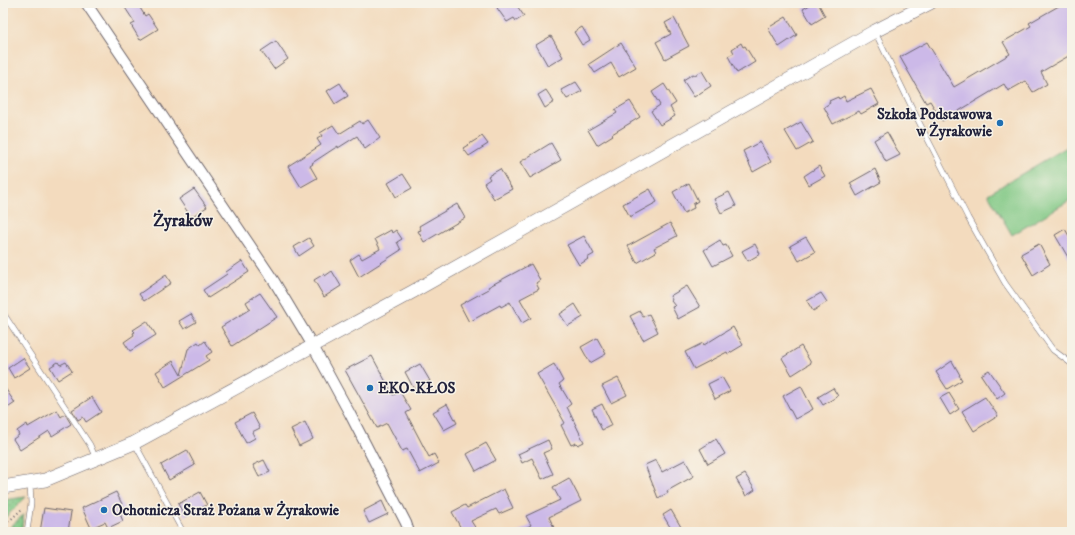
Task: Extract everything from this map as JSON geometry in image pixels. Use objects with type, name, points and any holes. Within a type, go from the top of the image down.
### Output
[{"type":"street","points":[[86,3],[274,281],[313,346],[350,414],[406,523],[409,532]]},
{"type":"street","points":[[3,487],[45,480],[97,460],[134,443],[427,284],[875,31],[930,3]]},
{"type":"lane","points":[[875,31],[968,218],[1004,283],[1054,350],[1072,364]]},
{"type":"lane","points":[[3,313],[90,445],[97,460]]},
{"type":"lane","points":[[134,443],[182,532]]},
{"type":"lane","points":[[27,532],[31,503],[30,483]]},
{"type":"path","points":[[3,527],[24,507],[31,503]]},
{"type":"green space","points":[[1072,144],[1072,199],[1012,235],[988,194]]},
{"type":"green space","points":[[26,497],[3,520],[3,500]]},
{"type":"green space","points":[[24,514],[21,532],[6,532],[6,531]]},
{"type":"building","points":[[122,3],[137,3],[145,16],[148,14],[158,29],[140,40],[131,25],[135,23]]},
{"type":"building","points":[[504,3],[515,3],[524,16],[516,21],[514,18],[507,22],[497,8]]},
{"type":"building","points":[[813,3],[818,3],[825,16],[812,24],[803,9]]},
{"type":"building","points":[[1064,3],[1072,3],[1072,54],[1041,72],[1047,84],[1033,92],[1026,81],[1008,91],[1004,84],[942,121],[930,101],[926,103],[900,57],[927,42],[954,87],[1010,54],[1003,42],[1031,26],[1029,23]]},
{"type":"building","points":[[786,17],[797,35],[779,47],[768,28]]},
{"type":"building","points":[[674,18],[689,46],[665,59],[656,42],[671,34],[665,23]]},
{"type":"building","points":[[582,27],[590,40],[582,45],[574,32]]},
{"type":"building","points":[[551,36],[563,57],[548,66],[536,45]]},
{"type":"building","points":[[276,41],[288,59],[274,69],[261,51]]},
{"type":"building","points":[[621,43],[636,67],[619,77],[611,63],[595,73],[589,64]]},
{"type":"building","points":[[741,43],[743,47],[745,46],[755,62],[737,73],[728,56],[734,53],[732,49]]},
{"type":"building","points":[[702,71],[711,86],[694,97],[683,80]]},
{"type":"building","points":[[576,82],[582,91],[567,99],[561,90]]},
{"type":"building","points":[[340,83],[348,96],[335,104],[327,91]]},
{"type":"building","points":[[664,84],[676,103],[670,107],[675,116],[660,125],[651,111],[660,105],[652,92]]},
{"type":"building","points":[[871,89],[879,104],[861,114],[859,111],[833,124],[824,107],[830,103],[829,101],[838,97],[839,99],[844,96],[846,101]]},
{"type":"building","points":[[546,90],[554,102],[545,108],[538,95]]},
{"type":"building","points":[[630,101],[640,117],[597,145],[588,130],[617,113],[615,110]]},
{"type":"building","points":[[368,120],[380,138],[365,149],[357,136],[338,148],[338,146],[312,163],[313,164],[310,166],[317,178],[301,187],[288,166],[321,145],[317,139],[322,136],[320,133],[333,125],[339,134],[360,121],[362,124]]},
{"type":"building","points":[[801,122],[813,142],[797,151],[785,131]]},
{"type":"building","points":[[887,132],[900,155],[886,162],[874,140]]},
{"type":"building","points":[[482,136],[488,144],[469,156],[463,148]]},
{"type":"building","points":[[760,142],[771,162],[753,172],[743,151]]},
{"type":"building","points":[[551,143],[561,160],[530,178],[520,162]]},
{"type":"building","points":[[819,166],[825,176],[809,185],[804,176]]},
{"type":"building","points":[[500,169],[512,189],[494,199],[484,183],[490,179],[488,176]]},
{"type":"building","points":[[875,169],[881,182],[857,196],[850,183]]},
{"type":"building","points":[[403,174],[412,188],[396,197],[388,183]]},
{"type":"building","points":[[689,183],[698,201],[693,204],[694,208],[684,213],[673,192]]},
{"type":"building","points":[[194,189],[207,207],[191,217],[179,199]]},
{"type":"building","points":[[650,189],[657,202],[630,217],[623,204]]},
{"type":"building","points":[[729,192],[736,206],[721,213],[714,199]]},
{"type":"building","points":[[457,204],[465,218],[424,242],[418,231],[421,230],[419,226]]},
{"type":"building","points":[[670,223],[677,236],[654,248],[656,252],[637,263],[628,246]]},
{"type":"building","points":[[1065,229],[1072,241],[1072,264],[1055,235]]},
{"type":"building","points":[[391,230],[392,233],[396,230],[402,239],[397,242],[401,250],[359,277],[350,260],[359,254],[362,259],[380,249],[375,239]]},
{"type":"building","points":[[584,236],[594,254],[579,265],[567,245]]},
{"type":"building","points":[[806,237],[815,252],[799,261],[790,246]]},
{"type":"building","points":[[309,238],[314,246],[299,256],[294,247]]},
{"type":"building","points":[[720,240],[723,246],[726,245],[732,256],[713,266],[704,250]]},
{"type":"building","points":[[755,244],[760,254],[748,261],[742,251]]},
{"type":"building","points":[[1039,244],[1050,264],[1033,275],[1021,254]]},
{"type":"building","points":[[242,261],[249,272],[208,298],[203,290],[227,274],[226,272]]},
{"type":"building","points":[[531,264],[540,280],[536,283],[539,289],[520,299],[531,318],[522,323],[510,302],[501,307],[500,305],[469,322],[460,305],[489,289],[488,287]]},
{"type":"building","points":[[332,271],[341,286],[324,297],[314,280],[324,274],[325,276]]},
{"type":"building","points":[[166,275],[171,283],[144,301],[139,294]]},
{"type":"building","points":[[687,286],[700,307],[678,319],[672,307],[675,306],[671,301],[670,296]]},
{"type":"building","points":[[260,293],[277,317],[232,346],[221,327],[250,309],[246,302]]},
{"type":"building","points":[[821,293],[827,302],[813,311],[807,301]]},
{"type":"building","points":[[575,304],[583,317],[568,326],[560,314]]},
{"type":"building","points":[[640,311],[643,317],[649,314],[658,332],[643,340],[630,316]]},
{"type":"building","points":[[191,314],[196,322],[184,329],[179,321]]},
{"type":"building","points":[[147,321],[156,335],[130,351],[124,342],[134,335],[133,333],[135,332],[133,330]]},
{"type":"building","points":[[733,327],[743,345],[728,354],[727,352],[694,369],[685,352],[703,343],[704,345]]},
{"type":"building","points":[[597,338],[606,354],[590,363],[581,347]]},
{"type":"building","points":[[205,341],[212,352],[206,356],[209,360],[165,387],[156,372],[173,361],[181,375],[188,349],[198,342],[200,345]]},
{"type":"building","points":[[801,346],[811,363],[792,375],[782,358]]},
{"type":"building","points":[[372,356],[393,395],[400,392],[411,410],[406,413],[429,457],[434,454],[439,463],[420,473],[407,449],[402,451],[387,423],[377,428],[345,370]]},
{"type":"building","points":[[23,358],[30,368],[14,378],[8,368]]},
{"type":"building","points":[[952,361],[962,380],[947,389],[936,372]]},
{"type":"building","points":[[58,362],[60,365],[66,362],[72,371],[58,380],[50,367]]},
{"type":"building","points":[[420,364],[430,381],[414,389],[405,372]]},
{"type":"building","points":[[554,364],[563,381],[559,384],[571,404],[567,407],[584,442],[578,445],[576,443],[571,445],[561,425],[565,423],[537,374]]},
{"type":"building","points":[[989,370],[1005,393],[997,399],[981,375]]},
{"type":"building","points":[[722,377],[730,391],[715,399],[708,384]]},
{"type":"building","points":[[618,378],[627,395],[611,403],[602,386]]},
{"type":"building","points":[[3,385],[15,403],[3,411]]},
{"type":"building","points":[[801,386],[813,409],[795,419],[783,396]]},
{"type":"building","points":[[833,388],[838,396],[823,405],[818,397]]},
{"type":"building","points":[[949,393],[959,409],[950,415],[940,398]]},
{"type":"building","points":[[92,397],[101,412],[86,422],[83,417],[78,420],[72,410]]},
{"type":"building","points":[[985,397],[998,416],[974,431],[962,411]]},
{"type":"building","points":[[447,404],[457,423],[444,430],[433,412]]},
{"type":"building","points":[[602,404],[612,425],[602,430],[592,409]]},
{"type":"building","points":[[57,410],[61,417],[65,414],[71,424],[52,436],[49,431],[20,450],[13,439],[19,435],[17,431],[27,424],[28,427]]},
{"type":"building","points":[[252,413],[260,428],[252,432],[255,438],[246,443],[235,422]]},
{"type":"building","points":[[305,422],[313,439],[299,446],[291,429]]},
{"type":"building","points":[[716,439],[725,454],[708,464],[700,449]]},
{"type":"building","points":[[548,440],[552,449],[543,453],[553,474],[542,479],[532,458],[522,463],[518,454]]},
{"type":"building","points":[[486,443],[496,460],[476,471],[467,454]]},
{"type":"building","points":[[187,450],[195,465],[169,480],[161,465]]},
{"type":"building","points":[[264,460],[270,472],[259,477],[253,465]]},
{"type":"building","points":[[656,460],[662,472],[685,460],[694,476],[667,491],[668,493],[658,498],[645,465]]},
{"type":"building","points":[[745,474],[755,490],[746,496],[736,479]]},
{"type":"building","points":[[569,478],[581,501],[549,517],[556,532],[518,532],[531,525],[526,516],[560,500],[553,487]]},
{"type":"building","points":[[504,489],[513,508],[499,514],[496,509],[471,521],[478,532],[463,532],[452,512],[465,505],[467,508]]},
{"type":"building","name":"Ochotnicza Straż Pożana w Żyrakowie","points":[[116,492],[126,512],[120,514],[123,521],[108,528],[105,522],[91,528],[82,508]]},
{"type":"building","points":[[200,492],[207,505],[185,516],[178,504]]},
{"type":"building","points":[[382,501],[388,514],[369,523],[363,511]]},
{"type":"building","points":[[44,508],[71,512],[68,532],[40,532]]},
{"type":"building","points":[[671,510],[684,532],[673,532],[663,515]]},
{"type":"place","name":"Szkoła Podstawowa w Żyrakowie","points":[[1000,123]]},
{"type":"place","name":"EKO-KŁOS","points":[[370,388]]},
{"type":"place","name":"Ochotnicza Straż Pożana w Żyrakowie","points":[[104,510]]},
{"type":"district","name":"Żyraków","points":[[183,221]]}]
